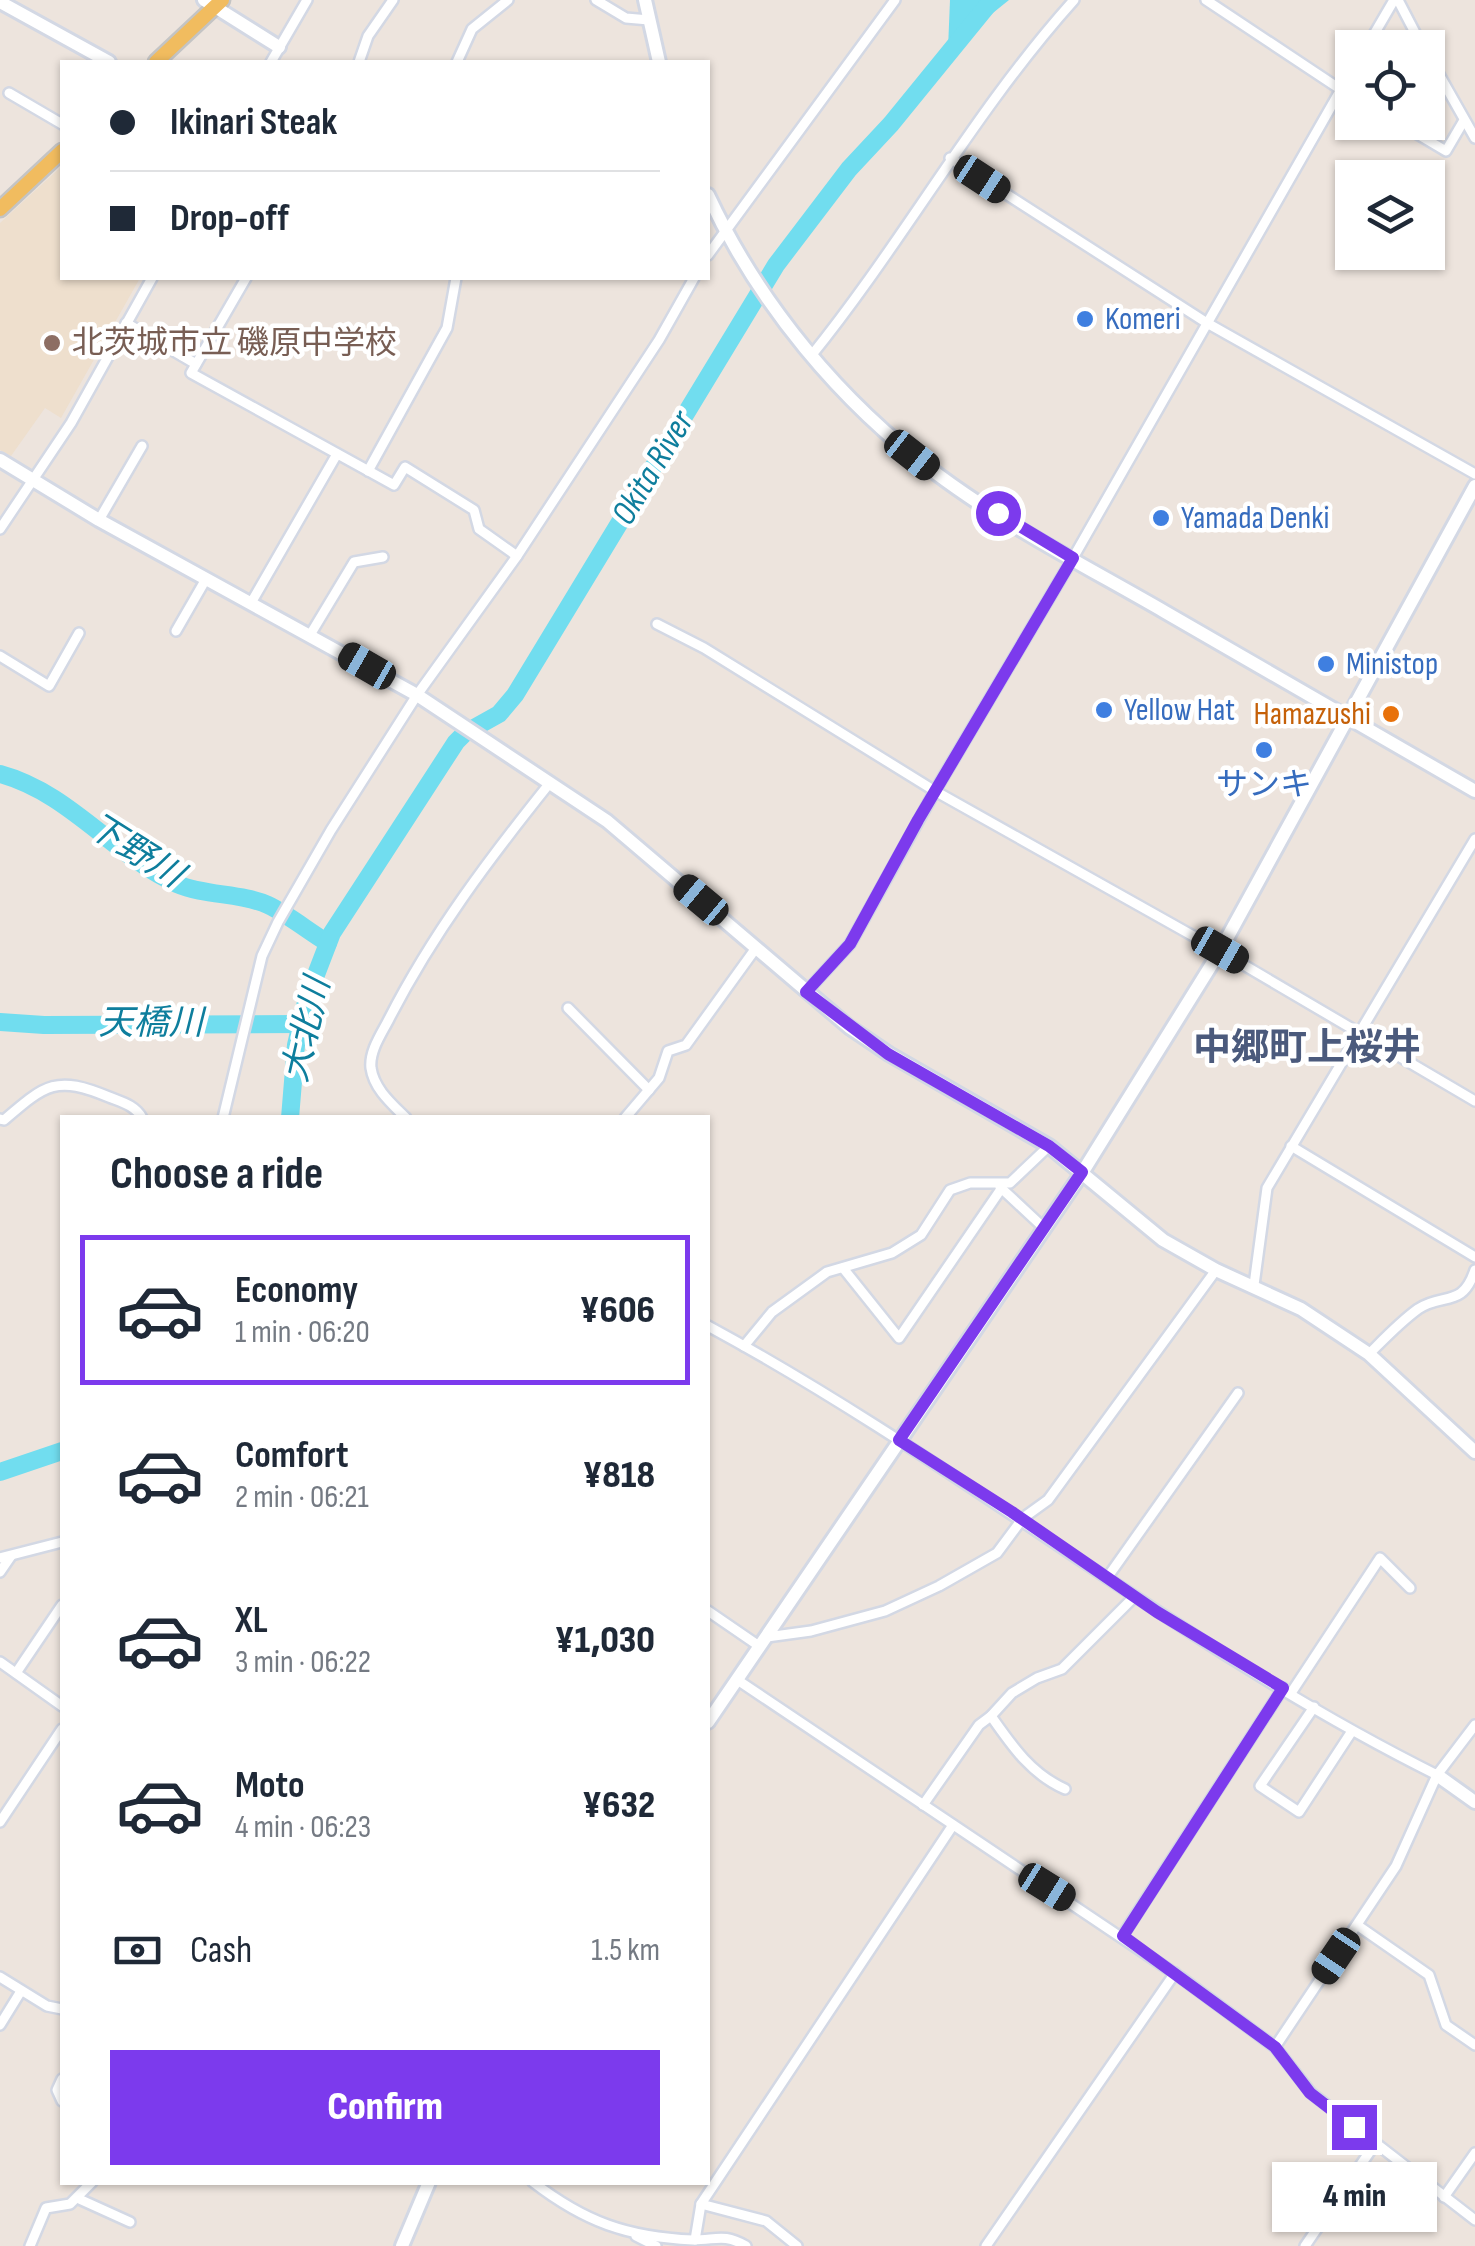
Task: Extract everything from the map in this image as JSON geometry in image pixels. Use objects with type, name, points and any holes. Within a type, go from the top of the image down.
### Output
[{"type":"main road","points":[[158,60],[213,3]]},
{"type":"main road","points":[[0,209],[60,152]]},
{"type":"street","points":[[271,60],[308,0]]},
{"type":"street","points":[[360,60],[368,36],[394,0]]},
{"type":"street","points":[[458,60],[472,30],[508,0]]},
{"type":"street","points":[[596,0],[626,18],[648,20]]},
{"type":"street","points":[[645,0],[658,60]]},
{"type":"street","points":[[710,253],[895,0]]},
{"type":"street","points":[[809,353],[839,321],[950,158],[1074,0]]},
{"type":"street","points":[[1206,0],[1335,87]]},
{"type":"street","points":[[1377,30],[1396,0],[1413,30]]},
{"type":"street","points":[[0,2],[104,60]]},
{"type":"street","points":[[213,3],[279,47]]},
{"type":"street","points":[[1445,88],[1475,138]]},
{"type":"street","points":[[8,93],[60,123]]},
{"type":"street","points":[[806,992],[850,944],[1335,99]]},
{"type":"street","points":[[1427,140],[1446,151],[1463,122]]},
{"type":"street","points":[[950,158],[1206,323],[1475,474]]},
{"type":"street","points":[[710,199],[756,283],[809,353],[880,426],[925,465],[1073,558],[1475,791]]},
{"type":"street","points":[[0,529],[71,423],[151,280]]},
{"type":"street","points":[[245,280],[191,373],[394,485],[406,467],[474,510],[479,528],[516,556]]},
{"type":"street","points":[[368,471],[447,328],[456,280]]},
{"type":"street","points":[[224,1115],[262,956],[284,910],[420,697],[659,340],[693,280]]},
{"type":"street","points":[[126,324],[196,364]]},
{"type":"street","points":[[99,520],[142,446]]},
{"type":"street","points":[[251,603],[337,454]]},
{"type":"street","points":[[0,460],[99,520],[420,697],[607,820],[806,992],[888,1054],[1049,1146],[1162,1240],[1301,1309],[1369,1354],[1475,1452]]},
{"type":"street","points":[[710,1719],[1082,1172],[1220,950],[1475,486]]},
{"type":"street","points":[[310,635],[354,562],[383,557]]},
{"type":"street","points":[[176,631],[206,579]]},
{"type":"street","points":[[657,624],[704,648],[935,791],[1220,950],[1475,1101]]},
{"type":"street","points":[[0,656],[49,686],[80,633]]},
{"type":"street","points":[[403,1115],[384,1097],[373,1077],[370,1064],[375,1047],[404,989],[467,888],[544,780]]},
{"type":"street","points":[[1254,1285],[1267,1188],[1475,839]]},
{"type":"street","points":[[628,1115],[659,1078],[668,1051],[686,1045],[756,948]]},
{"type":"street","points":[[568,1008],[649,1090]]},
{"type":"street","points":[[0,1119],[4,1120],[31,1096],[61,1084],[81,1086],[140,1115]]},
{"type":"street","points":[[744,1346],[772,1312],[827,1272],[892,1254],[921,1234],[950,1190],[970,1182],[1010,1183],[1049,1146]]},
{"type":"street","points":[[1291,1146],[1475,1257]]},
{"type":"street","points":[[998,1185],[1044,1228]]},
{"type":"street","points":[[842,1268],[899,1338],[998,1185]]},
{"type":"street","points":[[710,1612],[761,1641],[812,1631],[885,1610],[939,1586],[997,1553],[1022,1519],[1048,1500],[1216,1270]]},
{"type":"street","points":[[1369,1354],[1422,1306],[1457,1298],[1475,1270]]},
{"type":"street","points":[[710,1327],[899,1440],[1134,1597],[1352,1731],[1438,1775],[1475,1802]]},
{"type":"street","points":[[1107,1578],[1238,1393]]},
{"type":"street","points":[[0,1572],[5,1557],[60,1543]]},
{"type":"street","points":[[1123,1936],[1380,1558],[1410,1588]]},
{"type":"street","points":[[924,1805],[978,1725],[1036,1678],[1062,1670],[1134,1597]]},
{"type":"street","points":[[16,1673],[60,1608]]},
{"type":"street","points":[[0,1662],[60,1705]]},
{"type":"street","points":[[736,1678],[1175,1972],[1275,2047],[1310,2093],[1475,2220]]},
{"type":"street","points":[[1314,1707],[1260,1786],[1299,1812],[1352,1731]]},
{"type":"street","points":[[991,1716],[1022,1760],[1066,1790]]},
{"type":"street","points":[[1275,2047],[1396,1866],[1438,1775],[1475,1725]]},
{"type":"street","points":[[0,1822],[60,1733]]},
{"type":"street","points":[[695,2240],[700,2204],[953,1825]]},
{"type":"street","points":[[1357,1925],[1429,1975],[1446,2025],[1475,2045]]},
{"type":"street","points":[[986,2246],[1175,1972]]},
{"type":"street","points":[[0,1978],[47,2006],[60,2009]]},
{"type":"street","points":[[0,2025],[21,1990]]},
{"type":"street","points":[[1304,2246],[1375,2144]]},
{"type":"street","points":[[1444,2197],[1475,2153]]},
{"type":"street","points":[[30,2246],[46,2208],[70,2204],[89,2185]]},
{"type":"street","points":[[402,2246],[428,2185]]},
{"type":"street","points":[[537,2185],[590,2221],[628,2232],[695,2240],[728,2236],[746,2246]]},
{"type":"street","points":[[77,2198],[130,2222]]},
{"type":"street","points":[[700,2204],[766,2221],[798,2246]]},
{"type":"street","points":[[628,2232],[656,2246]]},
{"type":"shaded area","name":"北茨城市立 磯原中学校","points":[[60,168],[60,280],[139,280],[61,418],[45,408],[11,456],[0,450],[0,223]]},
{"type":"water","points":[[950,0],[1009,0],[948,49]]},
{"type":"waterway","name":"Okita River","points":[[290,1115],[296,1045],[307,998],[332,933],[456,742],[499,714],[515,695],[776,265],[849,169],[992,0]]},
{"type":"waterway","name":"下野川","points":[[0,774],[48,795],[132,857],[177,884],[268,905],[328,943]]},
{"type":"waterway","name":"天橋川","points":[[0,1022],[301,1024]]},
{"type":"waterway","name":"大北川","points":[[0,1472],[60,1452]]},
{"type":"place","name":"Komeri","points":[[1085,319]]},
{"type":"place","name":"北茨城市立 磯原中学校","points":[[52,343]]},
{"type":"place","name":"Yamada Denki","points":[[1161,518]]},
{"type":"place","name":"Ministop","points":[[1326,664]]},
{"type":"place","name":"Yellow Hat","points":[[1104,710]]},
{"type":"place","name":"Hamazushi","points":[[1391,714]]},
{"type":"place","name":"サンキ","points":[[1264,750]]},
{"type":"district","name":"中郷町上桜井","points":[[1307,1048]]},
{"type":"route","points":[[998,513],[1073,558],[918,820],[850,944],[806,992],[888,1054],[1008,1121],[1082,1172],[899,1440],[1157,1612],[1283,1688],[1123,1936],[1275,2047],[1310,2093],[1354,2127]]}]
